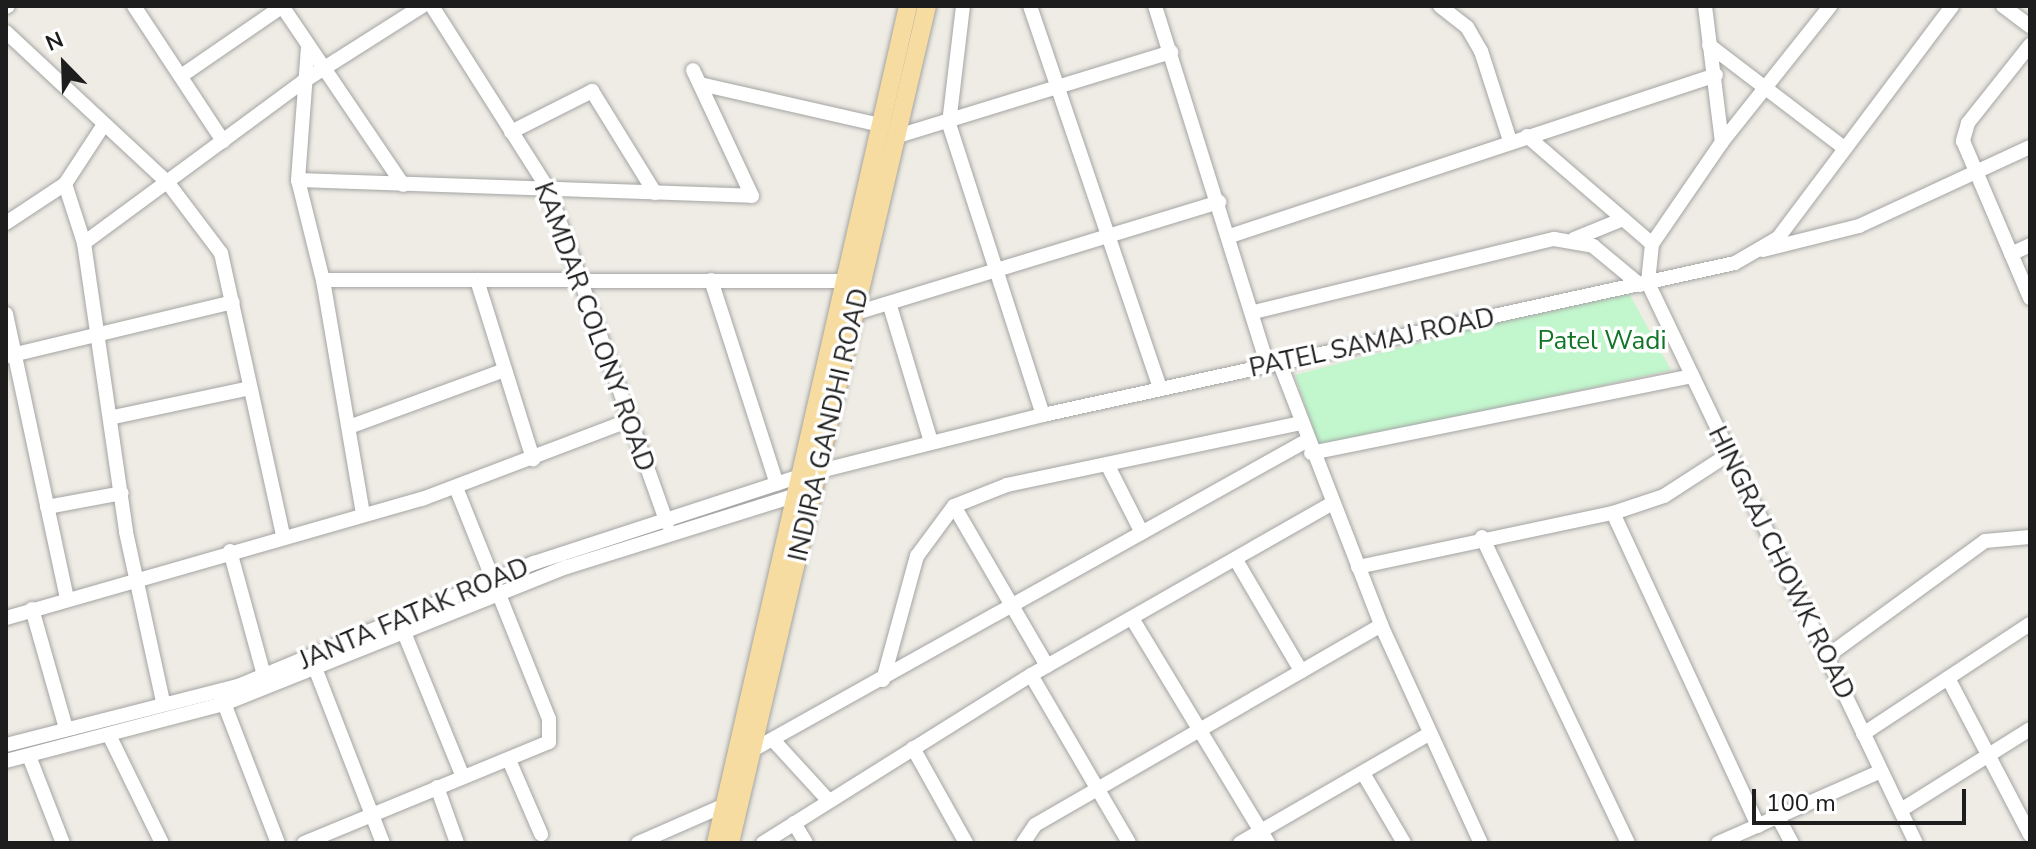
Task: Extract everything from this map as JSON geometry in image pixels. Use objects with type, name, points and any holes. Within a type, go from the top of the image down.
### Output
[{"type":"main road","name":"INDIRA GANDHI ROAD","points":[[730,843],[744,754],[800,476],[908,6]]},
{"type":"main road","name":"INDIRA GANDHI ROAD","points":[[716,843],[725,805],[744,754],[815,490],[927,6]]},
{"type":"street","points":[[134,6],[223,141]]},
{"type":"street","points":[[181,76],[282,6],[403,185]]},
{"type":"street","points":[[84,243],[304,81],[325,71],[422,6]]},
{"type":"street","name":"KAMDAR COLONY ROAD","points":[[432,6],[548,189],[667,524]]},
{"type":"street","points":[[963,6],[949,124],[1043,415]]},
{"type":"street","points":[[1030,6],[1160,388]]},
{"type":"street","points":[[1155,6],[1274,365],[1381,625],[1481,843]]},
{"type":"street","points":[[1440,6],[1467,27],[1481,51],[1510,141]]},
{"type":"street","points":[[1705,6],[1722,142]]},
{"type":"street","points":[[1573,239],[1607,255],[1644,284],[1652,244],[1722,142],[1768,89],[1830,6]]},
{"type":"street","name":"PATEL SAMAJ ROAD","points":[[819,471],[1160,388],[1644,284],[1705,274],[1763,250],[1952,6]]},
{"type":"street","points":[[2003,6],[2030,26]]},
{"type":"street","points":[[6,32],[103,126],[168,183],[221,253],[283,535]]},
{"type":"street","points":[[1709,45],[1844,148]]},
{"type":"street","points":[[2030,45],[1968,123],[1963,141],[1974,173],[2030,298]]},
{"type":"street","points":[[308,47],[298,180],[323,280],[363,514]]},
{"type":"street","points":[[898,136],[949,124],[1171,52]]},
{"type":"street","points":[[298,180],[752,196],[693,70]]},
{"type":"street","points":[[1230,236],[1716,75]]},
{"type":"street","points":[[700,84],[881,125]]},
{"type":"street","points":[[511,132],[592,91],[655,193]]},
{"type":"street","points":[[6,223],[65,184],[103,126]]},
{"type":"street","points":[[1527,136],[1652,244]]},
{"type":"street","points":[[1763,250],[1859,226],[2030,147]]},
{"type":"street","points":[[65,184],[84,243],[114,417],[136,579],[163,702]]},
{"type":"street","points":[[856,313],[999,274],[1219,202]]},
{"type":"street","points":[[1254,312],[1573,239],[1623,219]]},
{"type":"street","points":[[2011,254],[2030,245]]},
{"type":"street","points":[[323,280],[845,281]]},
{"type":"street","points":[[477,280],[533,459]]},
{"type":"street","points":[[711,280],[777,484]]},
{"type":"street","name":"HINGRAJ CHOWK ROAD","points":[[1644,284],[1692,376],[1916,843]]},
{"type":"street","points":[[10,355],[233,302]]},
{"type":"street","points":[[890,306],[931,442]]},
{"type":"street","points":[[6,314],[10,355],[67,599]]},
{"type":"street","points":[[349,427],[505,370]]},
{"type":"street","points":[[744,754],[774,741],[1142,533],[1309,447],[1692,376]]},
{"type":"street","points":[[114,417],[250,388]]},
{"type":"street","points":[[6,618],[283,535],[456,488],[630,420]]},
{"type":"street","points":[[883,680],[917,556],[954,506],[982,492],[1300,423]]},
{"type":"street","points":[[1358,567],[1482,537],[1613,513],[1664,496],[1729,454]]},
{"type":"street","points":[[1107,464],[1142,533]]},
{"type":"street","name":"JANTA FATAK ROAD","points":[[6,745],[163,702],[221,697],[266,683],[491,582],[819,471]]},
{"type":"street","points":[[304,843],[437,787],[540,749],[552,729],[456,488]]},
{"type":"street","points":[[230,551],[266,683],[317,673],[667,524],[815,490]]},
{"type":"street","points":[[47,507],[122,493]]},
{"type":"street","points":[[763,843],[1031,675],[1133,620],[1331,504]]},
{"type":"street","points":[[954,506],[1047,666]]},
{"type":"street","points":[[1613,513],[1758,826]]},
{"type":"street","points":[[1482,537],[1628,843]]},
{"type":"street","points":[[1826,657],[1985,541],[2030,537]]},
{"type":"street","points":[[1236,560],[1301,671]]},
{"type":"street","points":[[32,609],[66,728]]},
{"type":"street","points":[[1133,620],[1265,837]]},
{"type":"street","points":[[1863,734],[2030,624]]},
{"type":"street","points":[[1023,843],[1035,825],[1381,625]]},
{"type":"street","points":[[405,635],[463,777]]},
{"type":"street","points":[[317,673],[383,843]]},
{"type":"street","points":[[1031,675],[1129,843]]},
{"type":"street","points":[[1948,678],[2030,835]]},
{"type":"street","points":[[6,761],[109,735],[221,697],[278,843]]},
{"type":"street","points":[[1901,810],[2030,729]]},
{"type":"street","points":[[1240,843],[1265,837],[1429,734]]},
{"type":"street","points":[[109,735],[162,843]]},
{"type":"street","points":[[774,741],[829,801]]},
{"type":"street","points":[[913,748],[966,843]]},
{"type":"street","points":[[29,756],[63,843]]},
{"type":"street","points":[[509,760],[541,834]]},
{"type":"street","points":[[1718,843],[1881,771]]},
{"type":"street","points":[[1363,773],[1404,843]]},
{"type":"street","points":[[437,787],[457,843]]},
{"type":"street","points":[[638,843],[655,839],[725,805]]},
{"type":"street","points":[[1778,817],[1792,843]]},
{"type":"street","points":[[794,823],[806,843]]},
{"type":"green space","name":"Patel Wadi","points":[[1626,288],[1671,370],[1319,449],[1295,375]]}]
